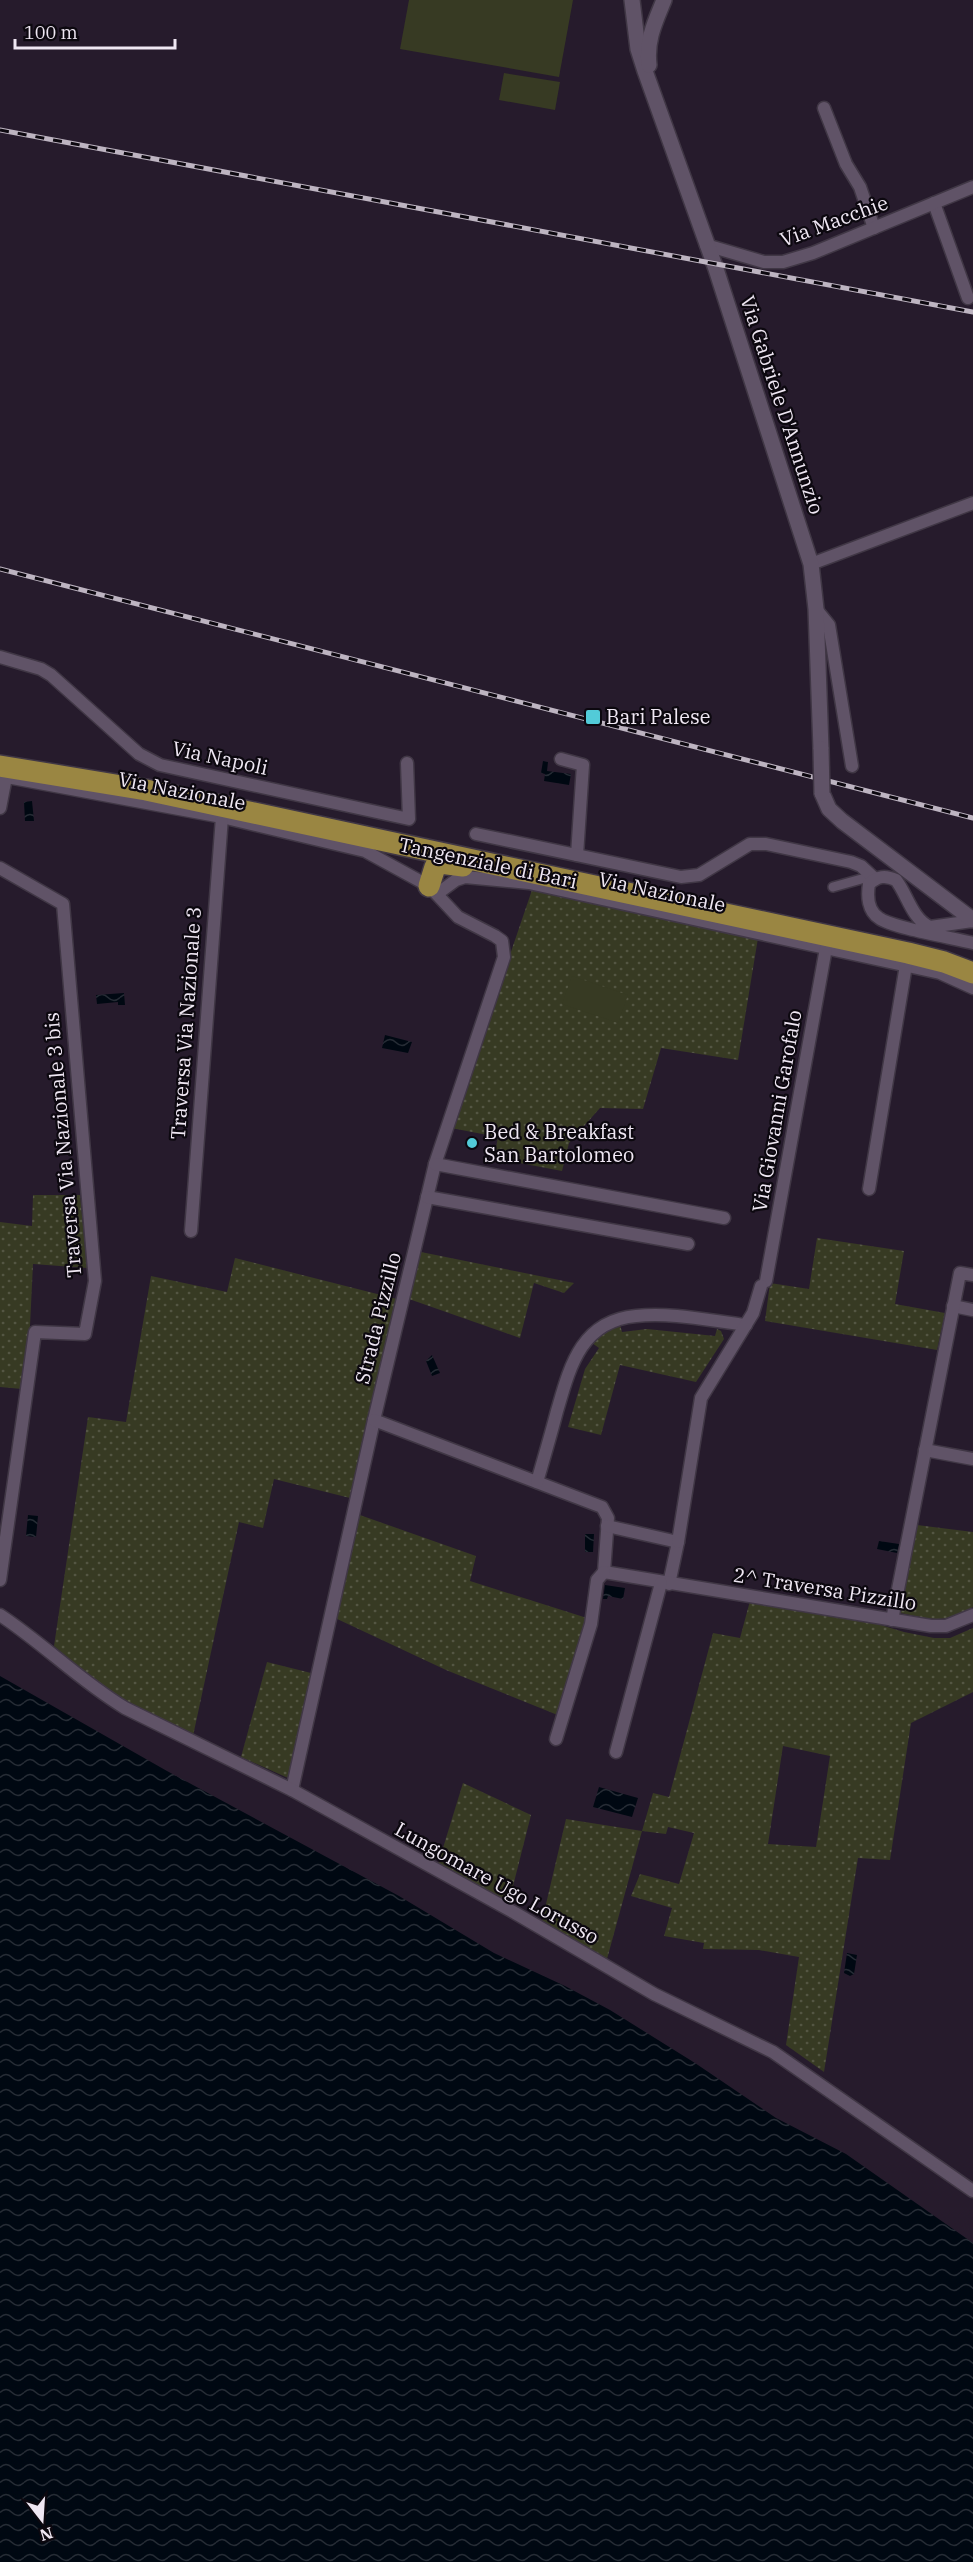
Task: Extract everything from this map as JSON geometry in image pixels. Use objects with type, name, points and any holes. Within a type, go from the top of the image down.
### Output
[{"type":"highway","name":"Tangenziale di Bari","points":[[0,752],[172,782],[911,939],[973,958]]},
{"type":"highway","name":"Tangenziale di Bari","points":[[2,773],[146,790],[908,953],[944,962],[973,973]]},
{"type":"highway","points":[[376,838],[391,850],[414,856],[427,887]]},
{"type":"highway","points":[[427,887],[435,867],[440,863],[498,873],[538,874]]},
{"type":"street","points":[[632,0],[638,49],[651,86]]},
{"type":"street","points":[[651,86],[647,49],[652,26],[664,0]]},
{"type":"street","name":"Via Gabriele D'Annunzio","points":[[651,86],[716,269],[811,564],[816,609],[822,792],[829,809],[842,821],[937,891]]},
{"type":"street","points":[[824,108],[846,164],[860,187],[874,228]]},
{"type":"street","name":"Via Macchie","points":[[706,245],[764,262],[783,262],[813,253],[973,187]]},
{"type":"street","points":[[934,203],[968,298]]},
{"type":"street","points":[[811,564],[973,503]]},
{"type":"street","points":[[816,609],[829,625],[852,766]]},
{"type":"street","name":"Via Napoli","points":[[0,657],[41,669],[51,675],[139,754],[160,765],[409,819],[407,763]]},
{"type":"street","points":[[561,759],[583,765],[577,855]]},
{"type":"street","points":[[0,808],[2,773]]},
{"type":"street","name":"Via Nazionale","points":[[2,773],[222,817],[354,847],[427,887],[465,877],[529,883],[940,973],[973,988]]},
{"type":"street","name":"Traversa Via Nazionale 3","points":[[191,1231],[222,817]]},
{"type":"street","points":[[476,834],[681,877],[699,875],[750,844],[766,844],[851,862],[861,866],[874,877]]},
{"type":"street","name":"Traversa Via Nazionale 3 bis","points":[[0,868],[63,904],[95,1281],[85,1334],[36,1332],[0,1580]]},
{"type":"street","points":[[833,887],[882,876],[896,880],[923,924],[930,927],[969,921]]},
{"type":"street","points":[[874,877],[869,884],[868,893],[872,911],[879,919],[892,924],[973,941],[969,921],[937,891]]},
{"type":"street","name":"Strada Pizzillo","points":[[292,1790],[374,1420],[435,1164],[504,957],[502,941],[458,917],[427,887]]},
{"type":"street","points":[[937,891],[948,908],[969,921]]},
{"type":"street","points":[[942,924],[948,908]]},
{"type":"street","name":"Via Giovanni Garofalo","points":[[678,1542],[701,1398],[753,1313],[763,1283],[826,948]]},
{"type":"street","points":[[869,1190],[906,965]]},
{"type":"street","points":[[435,1164],[724,1218]]},
{"type":"street","points":[[427,1197],[688,1244]]},
{"type":"street","points":[[892,1620],[960,1273],[973,1275]]},
{"type":"street","points":[[953,1306],[973,1310]]},
{"type":"street","points":[[537,1482],[568,1374],[581,1346],[591,1335],[619,1319],[635,1316],[652,1315],[746,1325]]},
{"type":"street","points":[[374,1420],[602,1506],[608,1518],[604,1572],[597,1580],[591,1624],[556,1738]]},
{"type":"street","points":[[926,1450],[973,1459]]},
{"type":"street","points":[[607,1526],[678,1542],[616,1752]]},
{"type":"street","name":"2^ Traversa Pizzillo","points":[[604,1572],[892,1620],[946,1626],[973,1616]]},
{"type":"street","name":"Lungomare Ugo Lorusso","points":[[0,1615],[34,1638],[99,1693],[125,1708],[292,1790],[515,1913],[654,1994],[773,2052],[973,2191]]},
{"type":"green space","points":[[409,0],[573,0],[559,77],[400,49]]},
{"type":"green space","points":[[504,73],[560,82],[555,110],[499,100]]},
{"type":"green space","points":[[532,890],[758,938],[738,1060],[661,1048],[643,1109],[600,1108],[569,1143],[562,1171],[494,1158],[498,1137],[451,1128]]},
{"type":"green space","points":[[572,976],[628,995],[618,1023],[562,1004]]},
{"type":"green space","points":[[33,1195],[80,1195],[87,1268],[33,1264],[30,1326],[22,1389],[0,1387],[0,1222],[32,1226]]},
{"type":"green space","points":[[817,1238],[904,1251],[895,1304],[945,1313],[937,1350],[765,1321],[770,1283],[809,1289]]},
{"type":"green space","points":[[421,1252],[574,1283],[564,1293],[534,1283],[520,1338],[409,1299]]},
{"type":"green space","points":[[235,1258],[397,1299],[350,1498],[274,1479],[263,1528],[239,1522],[193,1736],[115,1698],[54,1646],[88,1417],[126,1422],[151,1276],[227,1292]]},
{"type":"green space","points":[[620,1325],[622,1332],[647,1329],[715,1336],[717,1329],[721,1331],[724,1339],[696,1382],[620,1365],[601,1435],[568,1427],[585,1369],[599,1348],[592,1343],[604,1333]]},
{"type":"green space","points":[[357,1514],[476,1556],[470,1581],[587,1618],[560,1716],[446,1670],[335,1618]]},
{"type":"green space","points":[[917,1525],[973,1532],[973,1607],[953,1616],[937,1619],[900,1613]]},
{"type":"green space","points":[[750,1601],[861,1619],[934,1638],[950,1638],[973,1628],[973,1692],[911,1723],[890,1860],[858,1858],[824,2072],[786,2045],[799,1957],[759,1950],[703,1949],[704,1943],[664,1936],[672,1908],[631,1896],[640,1874],[679,1884],[694,1833],[668,1827],[666,1834],[642,1831],[653,1793],[669,1797],[713,1633],[740,1638]],"holes":[[[783,1746],[830,1756],[816,1847],[768,1844]]]},
{"type":"green space","points":[[267,1662],[311,1673],[288,1778],[241,1757]]},
{"type":"green space","points":[[463,1783],[531,1815],[509,1902],[438,1864]]},
{"type":"green space","points":[[566,1819],[642,1831],[607,1959],[542,1921]]},
{"type":"water","points":[[543,761],[548,762],[547,771],[571,774],[569,785],[544,781],[545,774],[541,773]]},
{"type":"water","points":[[32,801],[34,821],[25,821],[24,802]]},
{"type":"water","points":[[124,993],[125,1005],[118,1005],[118,1002],[97,1004],[96,995]]},
{"type":"water","points":[[385,1035],[412,1042],[408,1053],[382,1048]]},
{"type":"water","points":[[432,1355],[440,1373],[432,1376],[426,1361]]},
{"type":"water","points":[[28,1515],[38,1516],[36,1537],[26,1536]]},
{"type":"water","points":[[585,1534],[594,1534],[593,1552],[585,1552]]},
{"type":"water","points":[[879,1541],[899,1544],[897,1553],[877,1549]]},
{"type":"water","points":[[605,1585],[625,1588],[623,1599],[608,1596],[607,1599],[603,1599]]},
{"type":"water","points":[[0,1676],[167,1771],[399,1896],[494,1953],[610,2010],[695,2063],[776,2118],[846,2154],[973,2243],[973,2562],[0,2562]]},
{"type":"water","points":[[599,1787],[638,1798],[632,1817],[593,1807]]},
{"type":"water","points":[[847,1953],[857,1955],[854,1974],[850,1976],[844,1973]]},
{"type":"railway","points":[[0,130],[973,312]]},
{"type":"railway","points":[[0,569],[973,818]]},
{"type":"place","name":"Bari Palese","points":[[593,717]]},
{"type":"place","name":"Bed & Breakfast San Bartolomeo","points":[[472,1143]]}]
